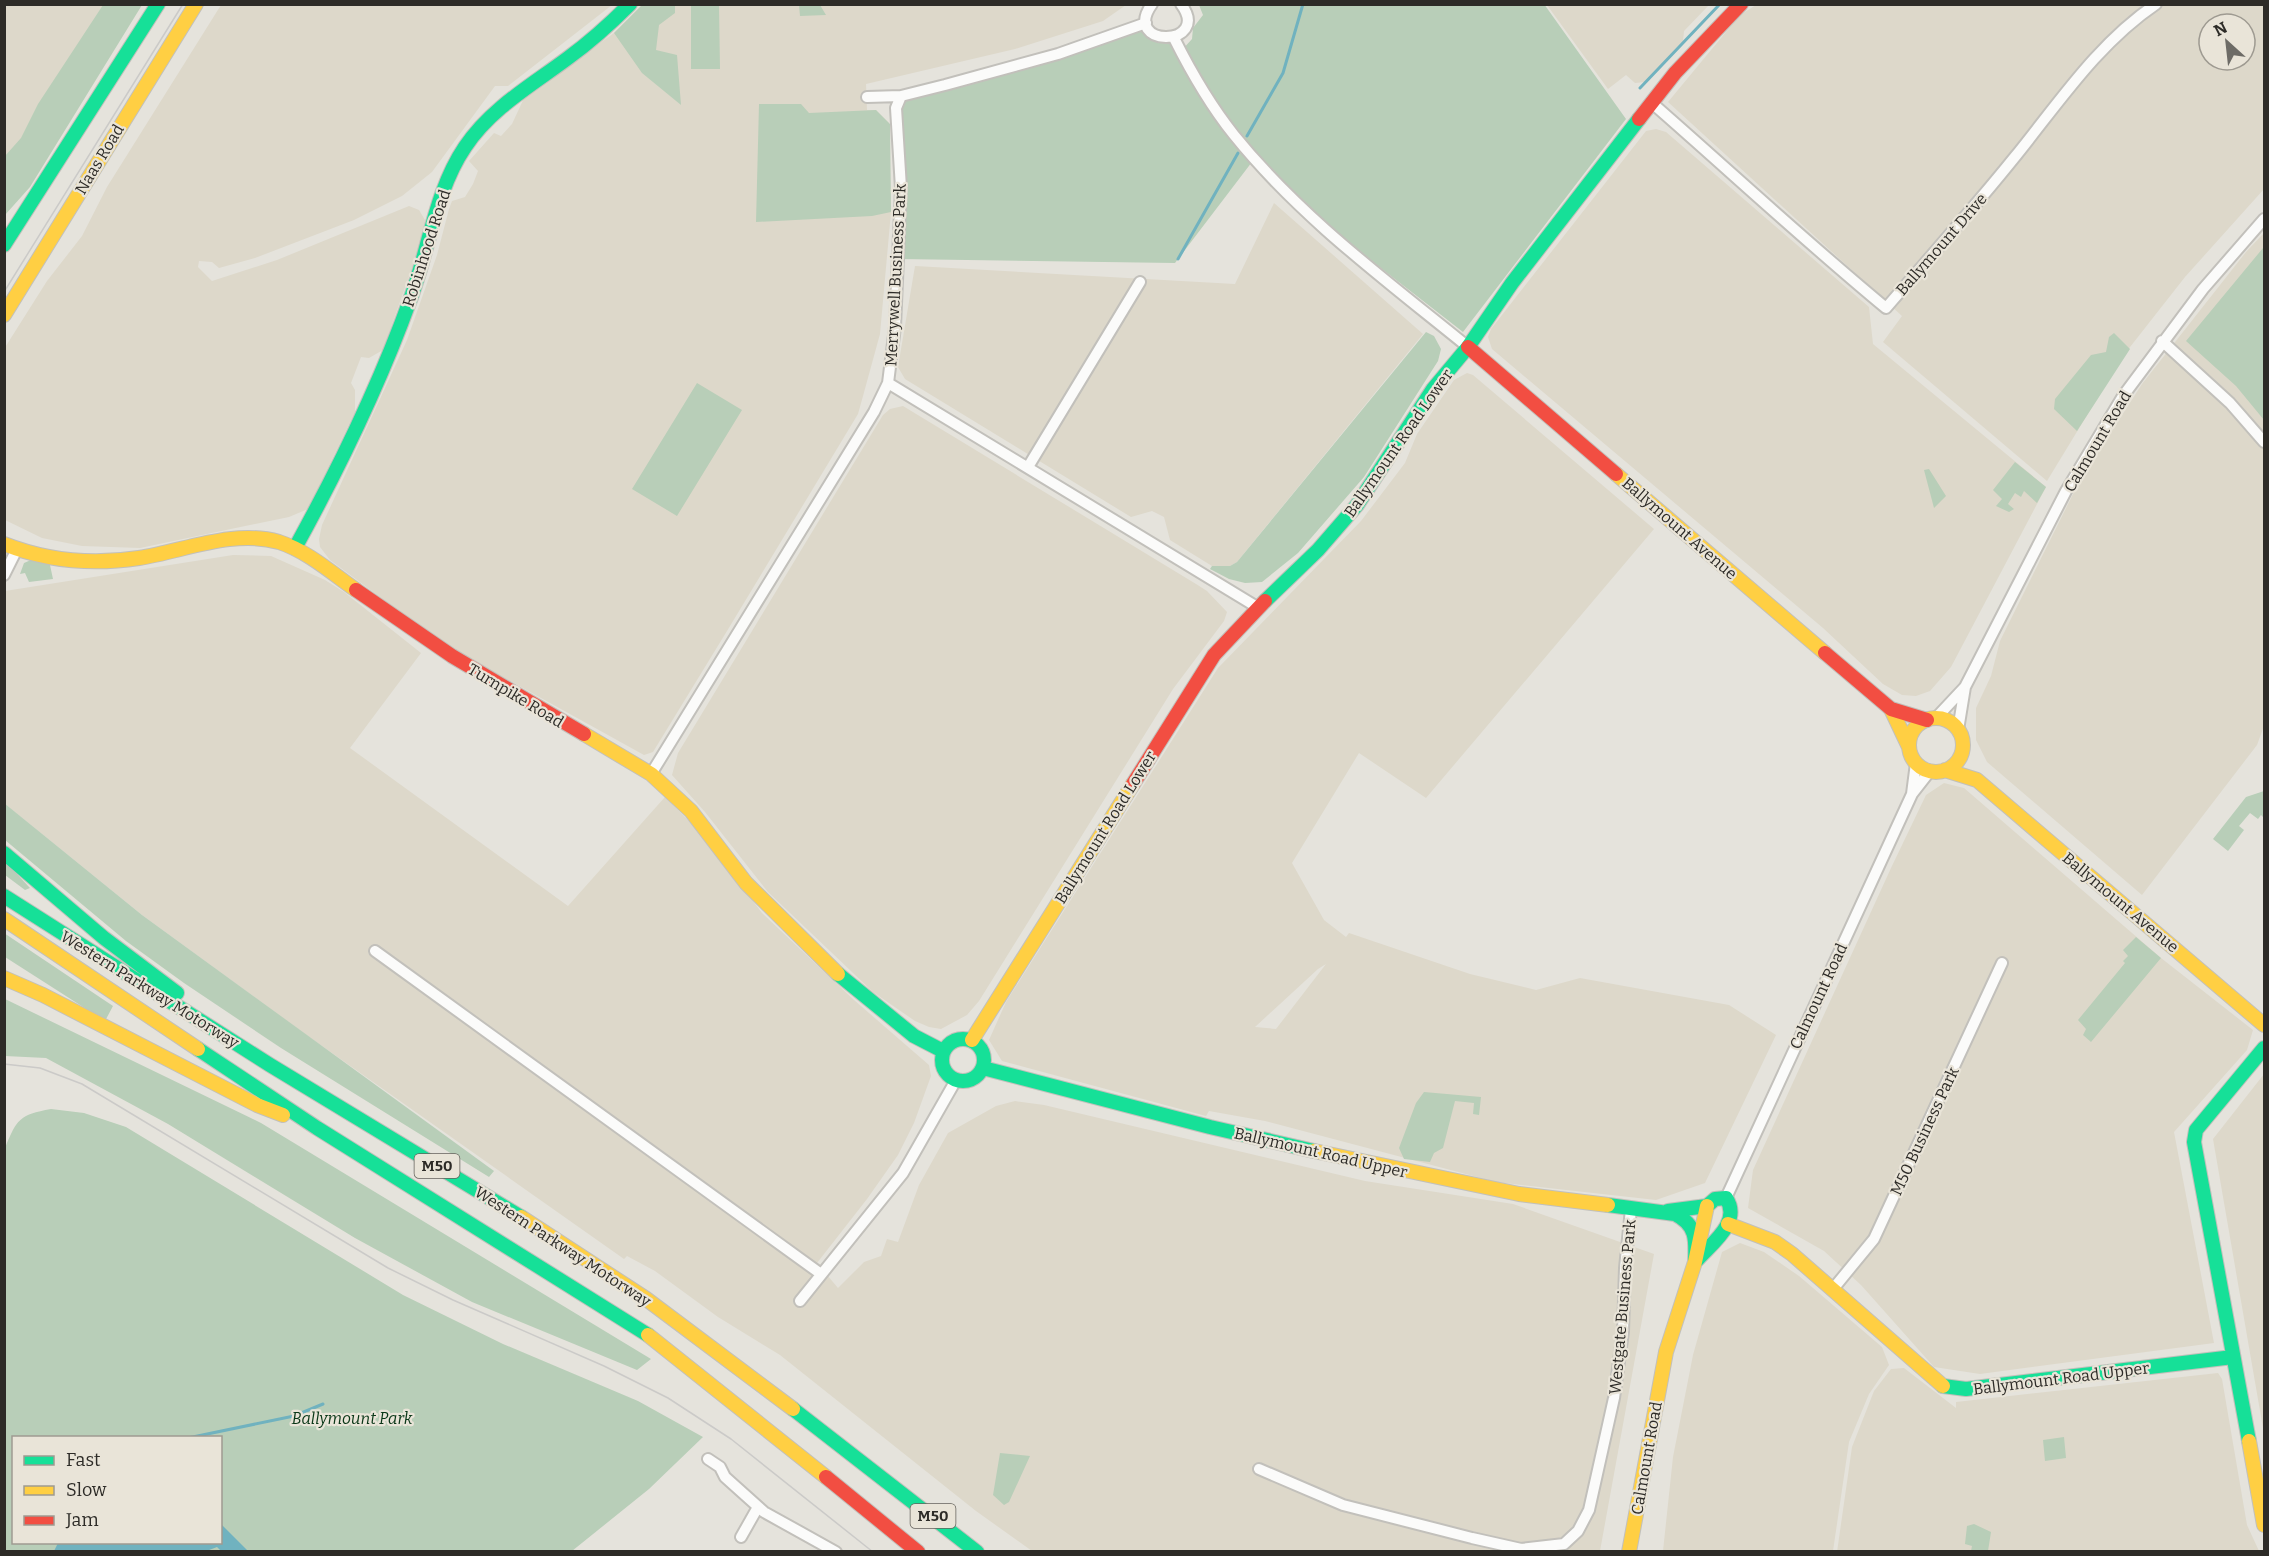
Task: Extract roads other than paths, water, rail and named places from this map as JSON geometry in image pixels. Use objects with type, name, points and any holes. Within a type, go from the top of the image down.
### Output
[{"type":"main road","name":"Naas Road","points":[[4,244],[158,4]]},
{"type":"main road","name":"Naas Road","points":[[4,315],[196,4]]},
{"type":"main road","name":"Robinhood Road","points":[[295,548],[330,485],[381,377],[418,278],[449,179],[465,146],[501,108],[569,57],[630,4]]},
{"type":"main road","name":"Ballymount Road Lower","points":[[972,1040],[1214,655],[1257,607],[1318,550],[1357,505],[1433,389],[1468,347],[1512,283],[1675,73],[1741,4]]},
{"type":"main road","name":"Ballymount Avenue","points":[[1468,347],[1892,709],[1909,747]]},
{"type":"main road","name":"Turnpike Road","points":[[11,546],[64,560],[96,561],[134,559],[255,538],[277,540],[295,548],[452,656],[651,774],[691,811],[759,897],[829,966],[884,1014],[914,1036],[943,1051]]},
{"type":"main road","name":"Ballymount Avenue","points":[[1892,709],[1932,719]]},
{"type":"main road","points":[[1932,719],[1952,724],[1958,730],[1963,746],[1958,760],[1946,770],[1930,771],[1916,763],[1909,747],[1914,730],[1932,719]]},
{"type":"main road","name":"Ballymount Avenue","points":[[1963,746],[1977,780]]},
{"type":"main road","name":"Ballymount Avenue","points":[[1946,770],[1977,780],[2265,1025]]},
{"type":"main road","points":[[4,853],[104,938],[270,1065]]},
{"type":"main road","name":"Western Parkway Motorway","points":[[4,896],[270,1065],[525,1220],[645,1298],[757,1380],[977,1551]]},
{"type":"main road","name":"Western Parkway Motorway","points":[[4,919],[317,1128],[632,1323],[709,1381],[918,1551]]},
{"type":"main road","points":[[4,969],[43,995]]},
{"type":"main road","points":[[4,978],[43,995],[256,1105],[317,1128]]},
{"type":"main road","points":[[972,1040],[984,1053],[983,1068],[972,1079],[956,1080],[950,1077],[942,1065],[943,1051],[952,1041],[972,1040]]},
{"type":"main road","points":[[2265,1048],[2196,1130],[2194,1142],[2265,1525]]},
{"type":"main road","name":"Ballymount Road Upper","points":[[983,1068],[1210,1127],[1426,1176],[1519,1194],[1630,1209],[1663,1211],[1707,1206],[1715,1199],[1726,1198]]},
{"type":"main road","points":[[1726,1198],[1733,1210],[1728,1224]]},
{"type":"main road","name":"Calmount Road","points":[[1629,1551],[1666,1352],[1695,1262],[1707,1206]]},
{"type":"main road","name":"Ballymount Road Upper","points":[[1663,1211],[1691,1221],[1695,1238],[1695,1262]]},
{"type":"main road","name":"Ballymount Road Upper","points":[[1728,1224],[1775,1242],[1833,1289],[1940,1386],[1966,1389],[2233,1357]]},
{"type":"main road","name":"Calmount Road","points":[[1695,1262],[1728,1224]]},
{"type":"street","points":[[1152,4],[1146,16],[1146,23],[1149,30],[1159,38],[1174,38],[1183,32],[1187,22],[1181,4]]},
{"type":"street","name":"Ballymount Drive","points":[[1652,103],[1759,196],[1803,240],[1886,308],[2091,63],[2117,35],[2156,4]]},
{"type":"street","points":[[867,97],[901,96],[1058,54],[1146,23]]},
{"type":"street","points":[[1174,38],[1213,106],[1235,136],[1268,173],[1325,230],[1468,347]]},
{"type":"street","name":"Merrywell Business Park","points":[[888,383],[898,277],[901,188],[896,108],[901,96]]},
{"type":"street","name":"Calmount Road","points":[[1958,730],[1965,687],[2066,491],[2123,396],[2162,341],[2265,219]]},
{"type":"street","points":[[1028,467],[1140,282]]},
{"type":"street","points":[[2162,341],[2230,403],[2265,442]]},
{"type":"street","points":[[651,774],[874,412],[888,383],[1257,607]]},
{"type":"street","points":[[4,575],[11,546]]},
{"type":"street","name":"Calmount Road","points":[[1932,719],[1965,687]]},
{"type":"street","name":"Calmount Road","points":[[1912,794],[1916,763]]},
{"type":"street","name":"Calmount Road","points":[[1726,1198],[1912,794],[1930,771]]},
{"type":"street","points":[[375,951],[821,1274]]},
{"type":"street","name":"M50 Business Park","points":[[1833,1289],[1874,1239],[2002,963]]},
{"type":"street","points":[[800,1301],[903,1173],[956,1080]]},
{"type":"street","name":"Westgate Business Park","points":[[1259,1469],[1343,1505],[1472,1538],[1521,1549],[1564,1544],[1578,1531],[1589,1510],[1614,1398],[1623,1332],[1625,1259],[1630,1209]]},
{"type":"street","points":[[708,1459],[720,1467],[725,1477],[758,1507],[836,1551]]},
{"type":"street","points":[[741,1537],[758,1507]]},
{"type":"water","points":[[222,1525],[248,1551],[221,1551],[217,1547],[204,1552],[54,1551],[58,1544],[222,1544]]},
{"type":"waterway","points":[[1247,136],[1283,73],[1303,4]]},
{"type":"waterway","points":[[1640,88],[1720,4]]},
{"type":"waterway","points":[[1178,259],[1238,153]]},
{"type":"waterway","points":[[198,1436],[294,1416],[323,1404]]},
{"type":"tram line","points":[[4,292],[183,4]]},
{"type":"tram line","points":[[4,1064],[40,1068],[82,1084],[388,1268],[453,1300],[604,1366],[668,1398],[731,1439],[873,1552]]},
{"type":"park label","name":"Ballymount Park","points":[[352,1418]]}]
